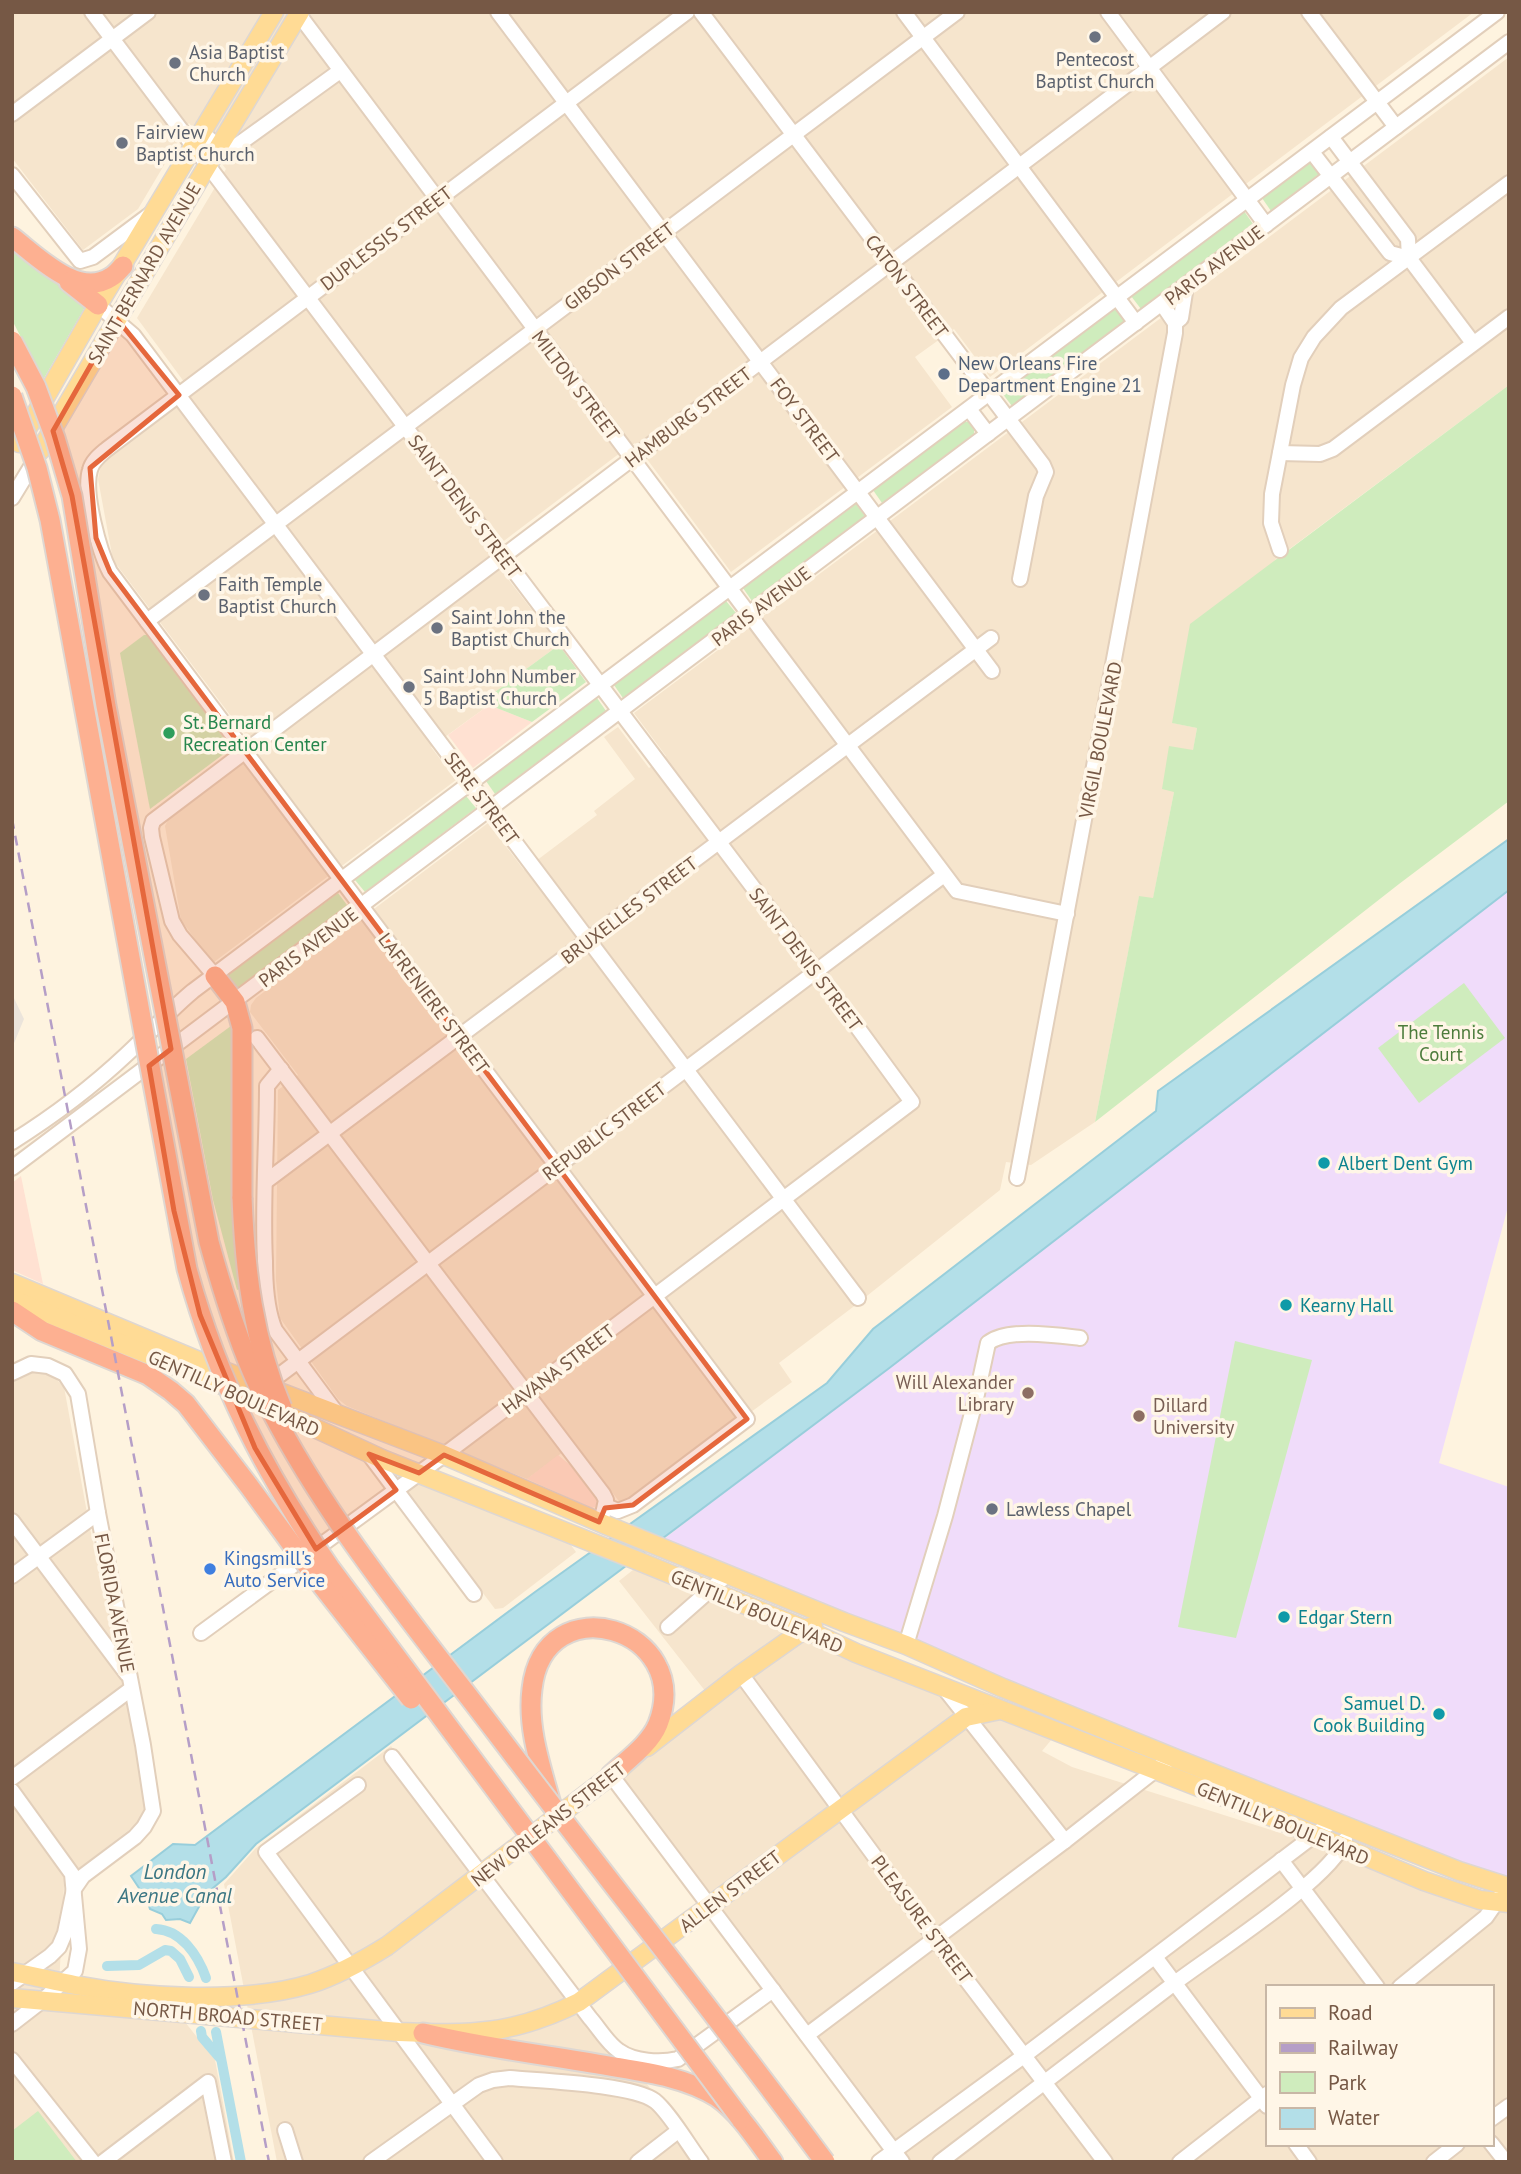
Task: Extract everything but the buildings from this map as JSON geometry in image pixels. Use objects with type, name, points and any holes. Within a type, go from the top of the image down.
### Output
[{"type":"highway","points":[[12,237],[99,305]]},
{"type":"highway","points":[[61,275],[91,283],[110,278],[124,266]]},
{"type":"highway","points":[[12,341],[36,387],[72,496],[109,719],[209,1242],[221,1286],[256,1379],[315,1486],[368,1561],[825,2162]]},
{"type":"highway","points":[[12,396],[37,468],[50,520],[174,1211],[200,1315],[240,1417],[295,1517],[330,1569],[773,2162]]},
{"type":"highway","points":[[15,445],[40,451]]},
{"type":"highway","points":[[215,976],[235,1002],[243,1037],[242,1198],[248,1286],[257,1332],[280,1402],[315,1486]]},
{"type":"highway","points":[[12,1311],[42,1331],[148,1376],[186,1404],[368,1646],[459,1756],[476,1765]]},
{"type":"highway","points":[[551,1805],[533,1730],[531,1701],[534,1678],[544,1654],[554,1642],[574,1630],[600,1627],[618,1630],[633,1638],[656,1664],[664,1693],[657,1726],[647,1741],[611,1775]]},
{"type":"highway","points":[[423,2033],[458,2042],[653,2074],[691,2084],[720,2099],[741,2119]]},
{"type":"main road","name":"SAINT BERNARD AVENUE","points":[[15,445],[274,12]]},
{"type":"main road","name":"SAINT BERNARD AVENUE","points":[[40,451],[298,13]]},
{"type":"main road","name":"GENTILLY BOULEVARD","points":[[12,1283],[264,1387],[604,1518],[694,1560],[1506,1894]]},
{"type":"main road","name":"GENTILLY BOULEVARD","points":[[12,1299],[211,1380],[419,1474],[549,1524],[805,1629],[856,1653],[1458,1894],[1506,1894]]},
{"type":"main road","name":"NEW ORLEANS STREET","points":[[238,1996],[295,1988],[351,1967],[387,1946],[805,1629],[822,1623],[844,1622]]},
{"type":"main road","name":"ALLEN STREET","points":[[443,2034],[515,2028],[547,2018],[579,2003],[966,1717],[1000,1710]]},
{"type":"main road","name":"NORTH BROAD STREET","points":[[17,1977],[152,1994],[238,1996]]},
{"type":"main road","name":"NORTH BROAD STREET","points":[[12,1998],[443,2034]]},
{"type":"street","name":"SAINT DENIS STREET","points":[[92,12],[199,141],[208,165],[817,972],[912,1102]]},
{"type":"street","points":[[12,114],[148,12]]},
{"type":"street","name":"FOY STREET","points":[[498,12],[992,671]]},
{"type":"street","name":"DUPLESSIS STREET","points":[[90,468],[107,449],[687,12]]},
{"type":"street","name":"CATON STREET","points":[[701,12],[1046,472],[1036,496],[1020,579]]},
{"type":"street","points":[[904,12],[1136,323]]},
{"type":"street","name":"GIBSON STREET","points":[[147,621],[957,12]]},
{"type":"street","points":[[1108,12],[1266,225]]},
{"type":"street","name":"HAMBURG STREET","points":[[215,976],[172,922],[150,828],[153,821],[1223,12]]},
{"type":"street","points":[[1309,12],[1396,127]]},
{"type":"street","name":"PARIS AVENUE","points":[[12,1142],[95,1081],[127,1054],[173,1008],[215,976],[1497,12]]},
{"type":"street","name":"MILTON STREET","points":[[298,13],[957,891],[1067,914]]},
{"type":"street","name":"PARIS AVENUE","points":[[12,1168],[1509,43]]},
{"type":"street","points":[[199,141],[227,150],[236,146],[340,71]]},
{"type":"street","points":[[1331,137],[1408,239],[1409,258],[1473,343]]},
{"type":"street","points":[[1312,152],[1390,253],[1409,258]]},
{"type":"street","points":[[12,175],[80,261],[93,257],[159,208]]},
{"type":"street","points":[[1280,550],[1273,533],[1270,510],[1293,385],[1301,358],[1314,337],[1341,308],[1509,183]]},
{"type":"street","name":"VIRGIL BOULEVARD","points":[[1017,1178],[1175,323],[1181,318],[1186,285]]},
{"type":"street","points":[[1162,304],[1175,323]]},
{"type":"street","name":"SERE STREET","points":[[99,305],[133,335],[179,395],[858,1298]]},
{"type":"street","points":[[1280,453],[1307,455],[1333,449],[1509,317]]},
{"type":"street","points":[[969,409],[988,435]]},
{"type":"street","name":"SAINT BERNARD AVENUE","points":[[12,498],[40,451]]},
{"type":"street","name":"LAFRENIERE STREET","points":[[90,468],[88,481],[96,538],[110,572],[747,1419],[633,1505],[604,1518]]},
{"type":"street","name":"BRUXELLES STREET","points":[[265,1182],[992,638]]},
{"type":"street","name":"REPUBLIC STREET","points":[[264,1387],[944,875]]},
{"type":"street","points":[[257,1038],[603,1494],[604,1518]]},
{"type":"street","points":[[281,1069],[267,1086],[265,1279],[271,1322],[339,1416]]},
{"type":"street","name":"HAVANA STREET","points":[[201,1633],[419,1474],[912,1102]]},
{"type":"street","points":[[906,1645],[948,1502],[988,1343],[998,1336],[1044,1334],[1080,1338]]},
{"type":"street","name":"FLORIDA AVENUE","points":[[12,1373],[31,1364],[48,1366],[65,1374],[78,1394],[98,1513],[144,1745],[153,1811],[135,1837],[91,1868],[74,1889]]},
{"type":"street","points":[[369,1453],[474,1594]]},
{"type":"street","points":[[12,1576],[98,1513]]},
{"type":"street","points":[[12,1521],[130,1683],[12,1778]]},
{"type":"street","points":[[668,1627],[728,1574]]},
{"type":"street","name":"PLEASURE STREET","points":[[741,1675],[936,1940],[1105,2162]]},
{"type":"street","points":[[944,1688],[1065,1841]]},
{"type":"street","points":[[392,1757],[579,2003],[621,2053],[667,2062],[678,2059],[773,1990]]},
{"type":"street","points":[[807,2035],[936,1940],[1172,1757]]},
{"type":"street","points":[[611,1775],[898,2156]]},
{"type":"street","points":[[358,1785],[265,1852],[495,2162]]},
{"type":"street","points":[[12,1791],[72,1874],[79,1949],[75,1971],[12,2024]]},
{"type":"street","points":[[879,2162],[898,2156],[1025,2055],[1314,1835],[1341,1824],[1343,1848],[1304,1888],[940,2162]]},
{"type":"street","points":[[1281,1860],[1376,1985]]},
{"type":"street","points":[[17,1977],[59,1947],[65,1933],[74,1889]]},
{"type":"street","points":[[1403,1985],[1475,1927],[1506,1894]]},
{"type":"street","points":[[1155,1957],[1265,2099],[1180,2162]]},
{"type":"street","points":[[12,2060],[93,2162]]},
{"type":"street","points":[[371,2162],[479,2085],[510,2078],[633,2092],[657,2103],[701,2162]]},
{"type":"street","points":[[103,2162],[208,2082],[224,2162]]},
{"type":"street","points":[[1493,2118],[1509,2106]]},
{"type":"street","points":[[285,2130],[295,2162]]},
{"type":"street","points":[[638,2162],[678,2131]]},
{"type":"street","points":[[1298,2146],[1310,2162]]},
{"type":"street","points":[[1434,2162],[1454,2146]]},
{"type":"street","points":[[1493,2146],[1506,2162]]},
{"type":"highlighted area","points":[[117,319],[179,395],[90,468],[96,538],[110,572],[747,1419],[633,1505],[605,1508],[599,1522],[444,1455],[419,1473],[369,1454],[396,1490],[316,1549],[255,1448],[200,1315],[174,1211],[149,1066],[171,1049],[72,496],[53,431]]},
{"type":"shaded area","points":[[12,12],[1474,12],[990,377],[954,329],[915,357],[952,407],[731,572],[635,443],[616,456],[488,553],[559,645],[488,697],[489,705],[431,747],[456,780],[212,962],[181,920],[165,826],[168,820],[258,752],[113,560],[98,479],[101,465],[120,448],[193,394],[137,318],[226,169],[189,123],[138,209],[83,250],[12,158]]},
{"type":"shaded area","points":[[1509,57],[1509,385],[1276,559],[1173,723],[1197,728],[1193,751],[1169,747],[1174,792],[1153,899],[1139,897],[1095,1122],[1031,1165],[1006,1162],[1000,1190],[779,1363],[792,1382],[621,1504],[575,1443],[527,1479],[347,1406],[338,1399],[280,1318],[276,1280],[278,1090],[298,1075],[250,1012],[256,998],[488,823],[524,870],[597,815],[594,811],[635,779],[604,737],[618,727],[649,768],[666,756],[634,713]]},
{"type":"shaded area","points":[[489,705],[532,722],[473,768],[448,735]]},
{"type":"shaded area","name":"Dillard University","points":[[1509,890],[1509,1203],[1439,1463],[1509,1487],[1509,1887],[656,1545]]},
{"type":"shaded area","points":[[12,994],[24,1019],[12,1048]]},
{"type":"shaded area","points":[[21,1176],[43,1284],[12,1270],[12,1183]]},
{"type":"shaded area","points":[[32,1373],[44,1373],[64,1387],[90,1529],[159,1807],[78,1869],[64,1886],[59,1986],[170,2003],[215,2060],[234,2162],[12,2162],[12,1383]]},
{"type":"shaded area","points":[[558,1455],[570,1465],[598,1501],[595,1507],[527,1479]]},
{"type":"shaded area","points":[[420,1483],[568,1541],[576,1552],[503,1608],[495,1609],[407,1492]]},
{"type":"shaded area","points":[[638,1566],[1052,1739],[1042,1751],[1072,1767],[1410,1874],[1509,1901],[1509,2162],[896,2162],[608,1779],[713,1701],[619,1581]]},
{"type":"shaded area","points":[[391,1746],[706,2162],[277,2162],[224,1884],[255,1849]]},
{"type":"green space","points":[[1310,162],[1319,174],[1271,211],[1262,198]]},
{"type":"green space","points":[[1244,211],[1253,224],[1141,309],[1131,296]]},
{"type":"green space","points":[[12,241],[88,302],[43,380],[12,320]]},
{"type":"green space","points":[[1115,308],[1124,321],[1012,406],[1002,393]]},
{"type":"green space","points":[[1509,385],[1509,801],[1095,1122],[1139,896],[1153,898],[1174,792],[1162,789],[1169,746],[1193,750],[1197,728],[1172,723],[1190,624]]},
{"type":"green space","points":[[964,422],[968,422],[974,434],[882,503],[873,490]]},
{"type":"green space","points":[[856,504],[865,516],[752,601],[743,588]]},
{"type":"green space","points":[[726,601],[736,613],[623,698],[614,685]]},
{"type":"green space","points":[[147,635],[229,745],[229,750],[150,809],[120,653]]},
{"type":"green space","points":[[559,645],[586,682],[532,722],[489,705],[488,697]]},
{"type":"green space","points":[[597,698],[606,711],[495,794],[486,781]]},
{"type":"green space","points":[[466,796],[476,808],[365,892],[355,880]]},
{"type":"green space","points":[[338,893],[347,905],[236,992],[225,977]]},
{"type":"green space","name":"The Tennis Court","points":[[1464,983],[1505,1038],[1419,1103],[1378,1048]]},
{"type":"green space","points":[[235,1023],[242,1288],[237,1290],[213,1200],[186,1059]]},
{"type":"green space","points":[[1235,1341],[1312,1360],[1236,1638],[1178,1627]]},
{"type":"green space","points":[[38,2111],[77,2162],[12,2162],[12,2131]]},
{"type":"water","name":"London Avenue Canal","points":[[1509,839],[1509,890],[888,1369],[256,1844],[226,1877],[206,1894],[190,1923],[180,1919],[166,1920],[162,1914],[150,1909],[131,1876],[173,1844],[195,1845],[535,1592],[827,1383],[873,1329],[1156,1111],[1158,1091]]},
{"type":"waterway","points":[[156,1929],[165,1930],[181,1939],[193,1953],[206,1978]]},
{"type":"waterway","points":[[107,1966],[139,1965],[165,1950],[171,1951],[180,1959],[189,1977]]},
{"type":"waterway","points":[[201,2031],[202,2037],[219,2057]]},
{"type":"waterway","points":[[216,2032],[241,2162]]},
{"type":"railway","points":[[12,819],[269,2162]]},
{"type":"place","name":"Pentecost Baptist Church","points":[[1095,37]]},
{"type":"place","name":"Asia Baptist Church","points":[[175,63]]},
{"type":"place","name":"Fairview Baptist Church","points":[[122,143]]},
{"type":"place","name":"New Orleans Fire Department Engine 21","points":[[944,374]]},
{"type":"place","name":"Faith Temple Baptist Church","points":[[204,595]]},
{"type":"place","name":"Saint John the Baptist Church","points":[[437,628]]},
{"type":"place","name":"Saint John Number 5 Baptist Church","points":[[409,687]]},
{"type":"place","name":"St. Bernard Recreation Center","points":[[169,733]]},
{"type":"place","name":"Albert Dent Gym","points":[[1324,1163]]},
{"type":"place","name":"Kearny Hall","points":[[1286,1305]]},
{"type":"place","name":"Will Alexander Library","points":[[1028,1393]]},
{"type":"place","name":"Dillard University","points":[[1139,1416]]},
{"type":"place","name":"Lawless Chapel","points":[[992,1509]]},
{"type":"place","name":"Kingsmill's Auto Service","points":[[210,1569]]},
{"type":"place","name":"Edgar Stern","points":[[1284,1617]]},
{"type":"place","name":"Samuel D. Cook Building","points":[[1439,1714]]}]
